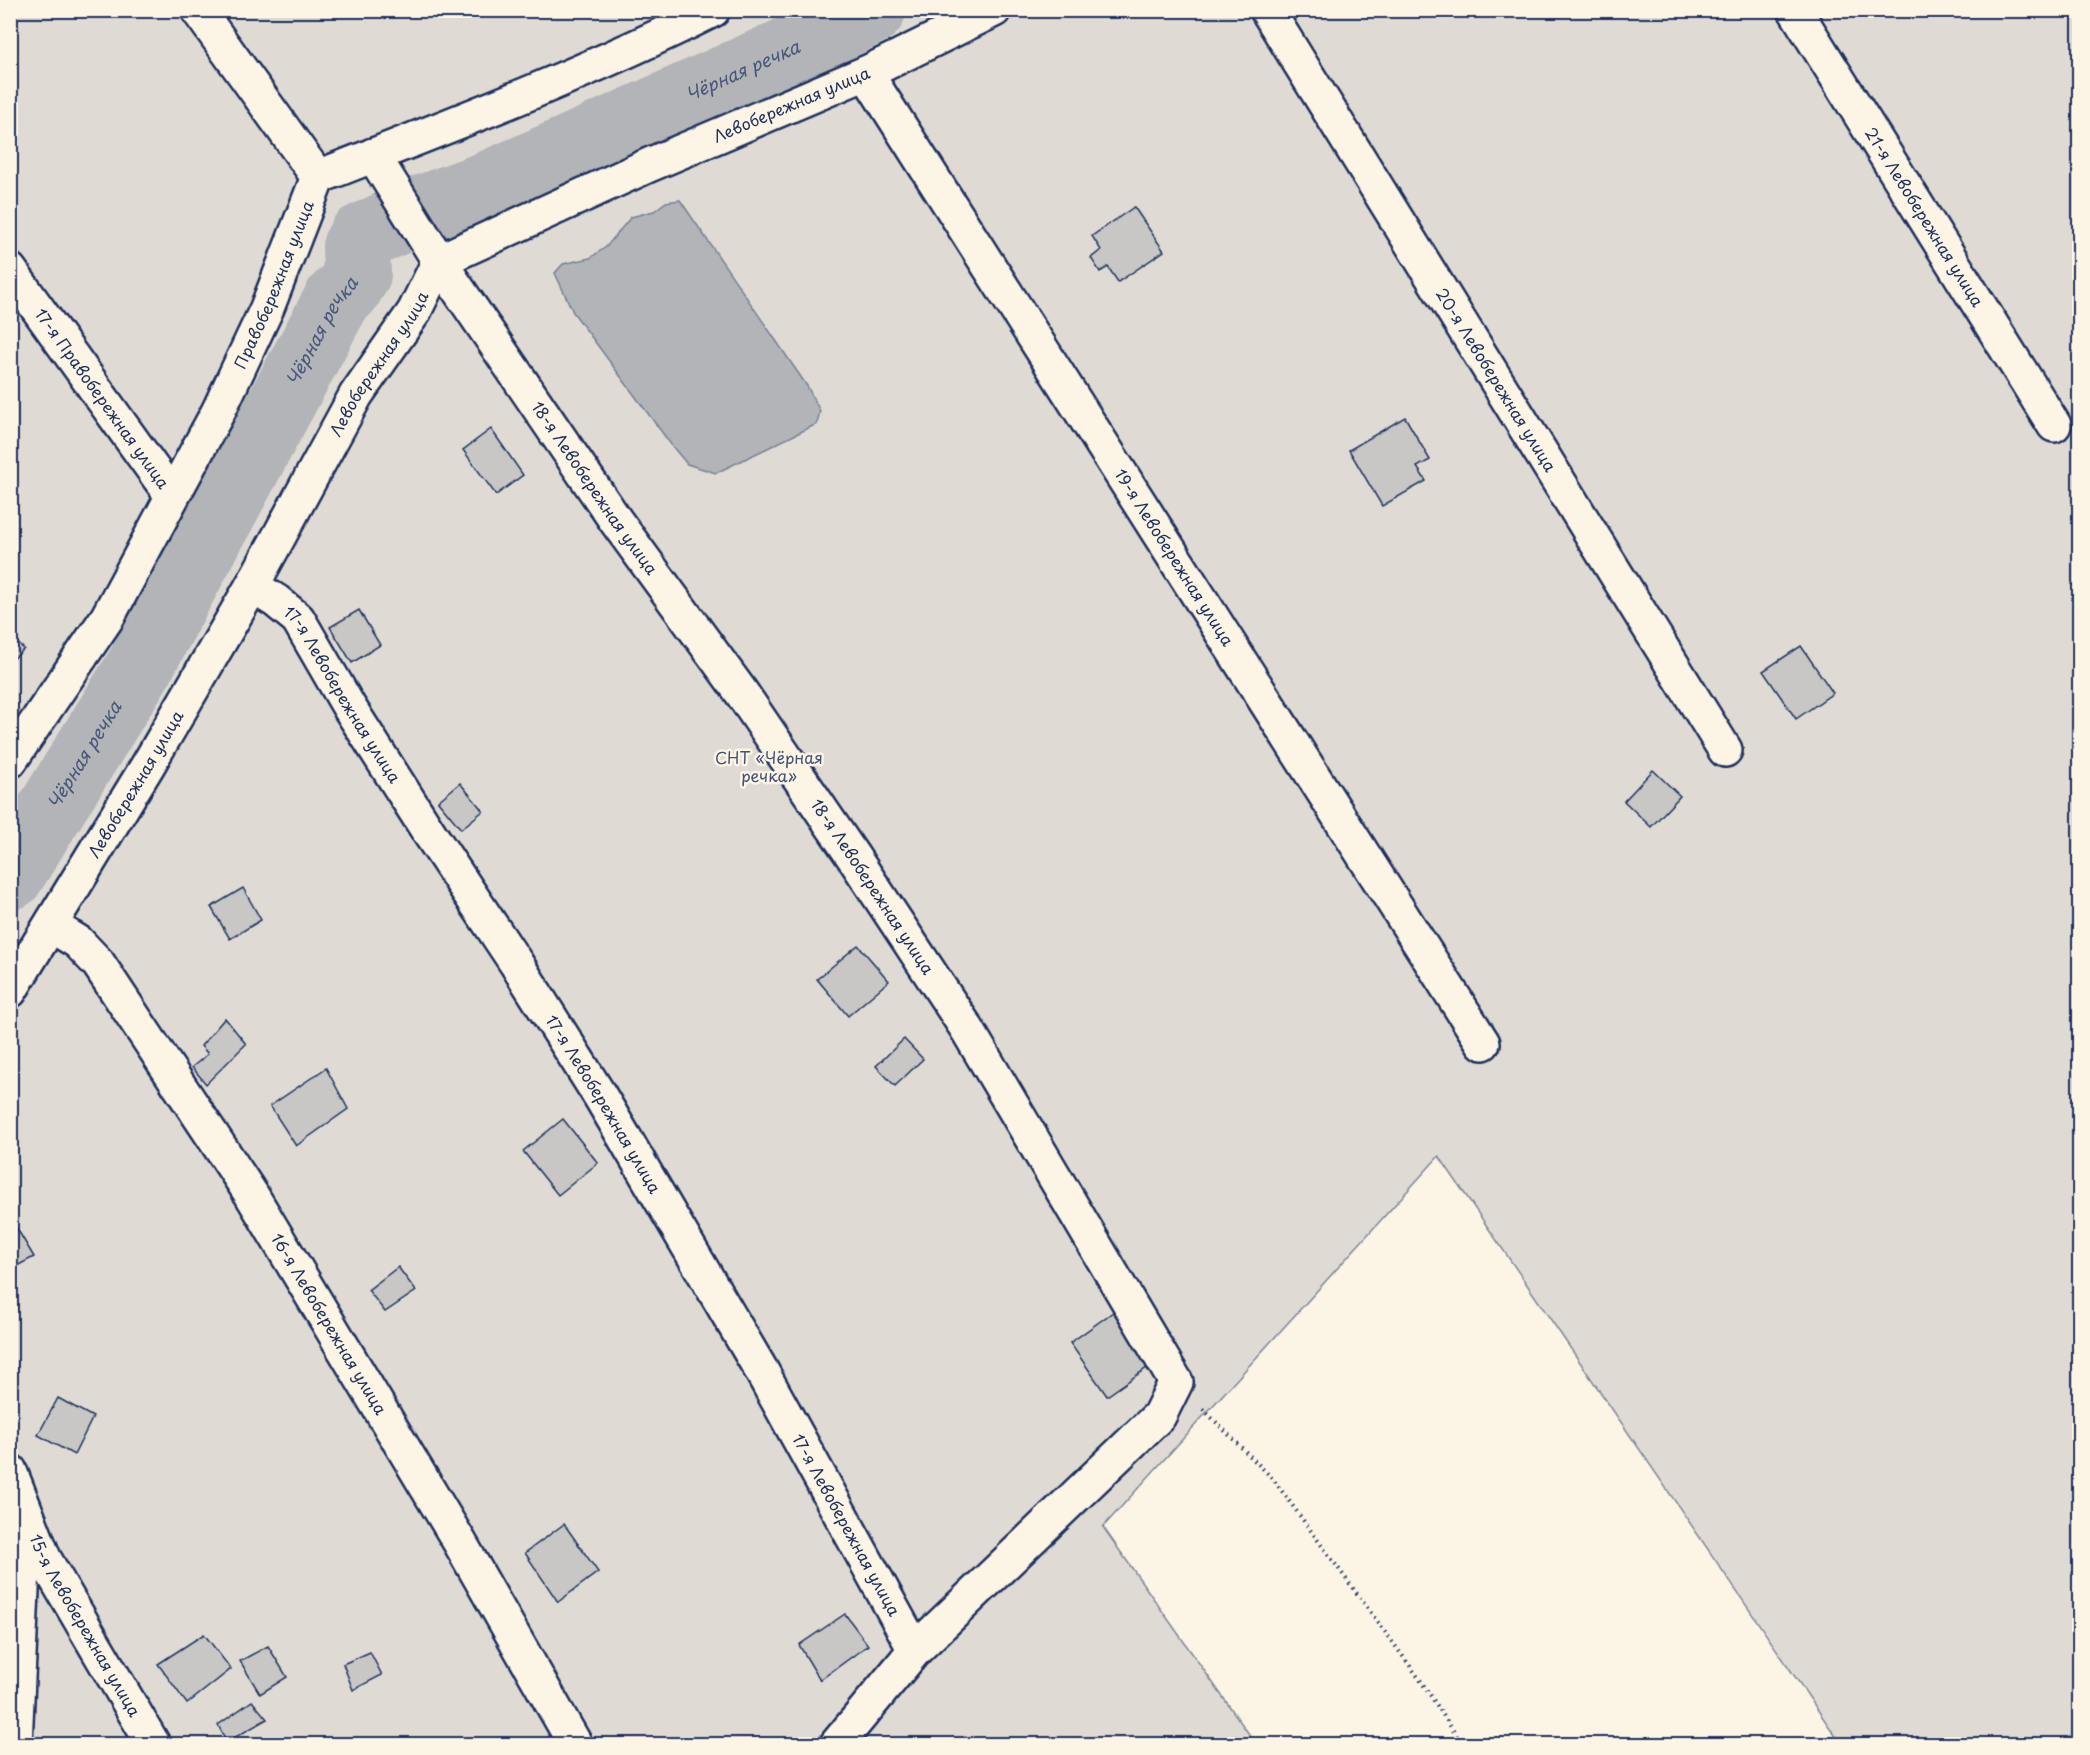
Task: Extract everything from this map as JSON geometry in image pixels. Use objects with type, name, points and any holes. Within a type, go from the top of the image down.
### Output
[{"type":"street","points":[[198,10],[318,177],[546,87],[661,36],[713,10]]},
{"type":"street","name":"Левобережная улица","points":[[10,991],[52,926],[252,586],[356,395],[414,312],[440,261],[649,165],[866,73],[994,10]]},
{"type":"street","name":"20-я Левобережная улица","points":[[1267,10],[1725,750]]},
{"type":"street","name":"21-я Левобережная улица","points":[[1795,10],[2054,425]]},
{"type":"street","name":"19-я Левобережная улица","points":[[866,73],[1483,1043]]},
{"type":"street","name":"18-я Левобережная улица","points":[[373,155],[440,261],[616,521],[747,702],[967,1029],[1176,1382]]},
{"type":"street","name":"Правобережная улица","points":[[10,761],[107,618],[219,412],[267,308],[318,177]]},
{"type":"street","name":"17-я Правобережная улица","points":[[10,270],[172,496]]},
{"type":"street","name":"17-я Левобережная улица","points":[[252,586],[276,601],[298,620],[349,707],[600,1096],[761,1370],[915,1650]]},
{"type":"street","name":"16-я Левобережная улица","points":[[52,926],[78,942],[98,963],[251,1194],[459,1541],[575,1744]]},
{"type":"street","points":[[837,1744],[915,1650],[1159,1416],[1176,1382]]},
{"type":"street","name":"15-я Левобережная улица","points":[[10,1471],[44,1558],[153,1744]]},
{"type":"street","points":[[15,1744],[26,1511]]},
{"type":"path","points":[[1176,1382],[1273,1479],[1421,1681],[1462,1744]]},
{"type":"green space","name":"СНТ «Чёрная речка»","points":[[11,11],[2079,11],[2079,1744],[1841,1744],[1439,1156],[1103,1527],[1256,1744],[11,1744]]},
{"type":"shaded area","points":[[680,200],[807,386],[820,411],[817,424],[716,473],[687,464],[672,446],[573,312],[555,273],[563,264],[590,258],[606,247],[631,217],[654,211],[666,202]]},
{"type":"building","points":[[1134,207],[1164,251],[1118,282],[1108,267],[1100,272],[1091,258],[1101,250],[1092,236]]},
{"type":"building","points":[[1405,417],[1430,460],[1417,467],[1426,481],[1382,506],[1349,450]]},
{"type":"building","points":[[491,429],[523,475],[496,495],[463,450]]},
{"type":"building","points":[[359,610],[380,645],[352,663],[330,627]]},
{"type":"building","points":[[10,636],[24,649],[10,662]]},
{"type":"building","points":[[1801,646],[1833,693],[1796,719],[1763,671]]},
{"type":"building","points":[[1653,770],[1680,796],[1651,827],[1624,801]]},
{"type":"building","points":[[460,783],[483,811],[461,829],[438,801]]},
{"type":"building","points":[[243,888],[261,920],[230,939],[211,907]]},
{"type":"building","points":[[858,945],[889,981],[848,1016],[817,979]]},
{"type":"building","points":[[225,1018],[246,1044],[206,1084],[192,1067],[208,1054],[201,1046]]},
{"type":"building","points":[[904,1039],[923,1059],[895,1086],[876,1066]]},
{"type":"building","points":[[326,1068],[348,1109],[296,1146],[270,1106]]},
{"type":"building","points":[[563,1119],[598,1163],[558,1195],[523,1151]]},
{"type":"building","points":[[10,1217],[34,1257],[11,1269],[10,1268]]},
{"type":"building","points":[[398,1267],[416,1291],[385,1312],[368,1290]]},
{"type":"building","points":[[1113,1312],[1151,1365],[1107,1396],[1070,1343]]},
{"type":"building","points":[[58,1398],[93,1417],[74,1455],[38,1435]]},
{"type":"building","points":[[564,1524],[598,1572],[558,1602],[525,1553]]},
{"type":"building","points":[[845,1614],[868,1645],[820,1680],[799,1645]]},
{"type":"building","points":[[204,1634],[231,1669],[187,1704],[158,1664]]},
{"type":"building","points":[[268,1646],[287,1677],[260,1694],[240,1661]]},
{"type":"building","points":[[370,1652],[382,1675],[353,1690],[343,1664]]},
{"type":"building","points":[[252,1701],[267,1719],[227,1742],[218,1725]]},
{"type":"waterway","name":"Чёрная речка","points":[[10,876],[139,668],[337,300],[348,289],[357,274],[356,247],[361,238],[417,211],[488,185],[561,153],[819,37],[872,10]]}]
